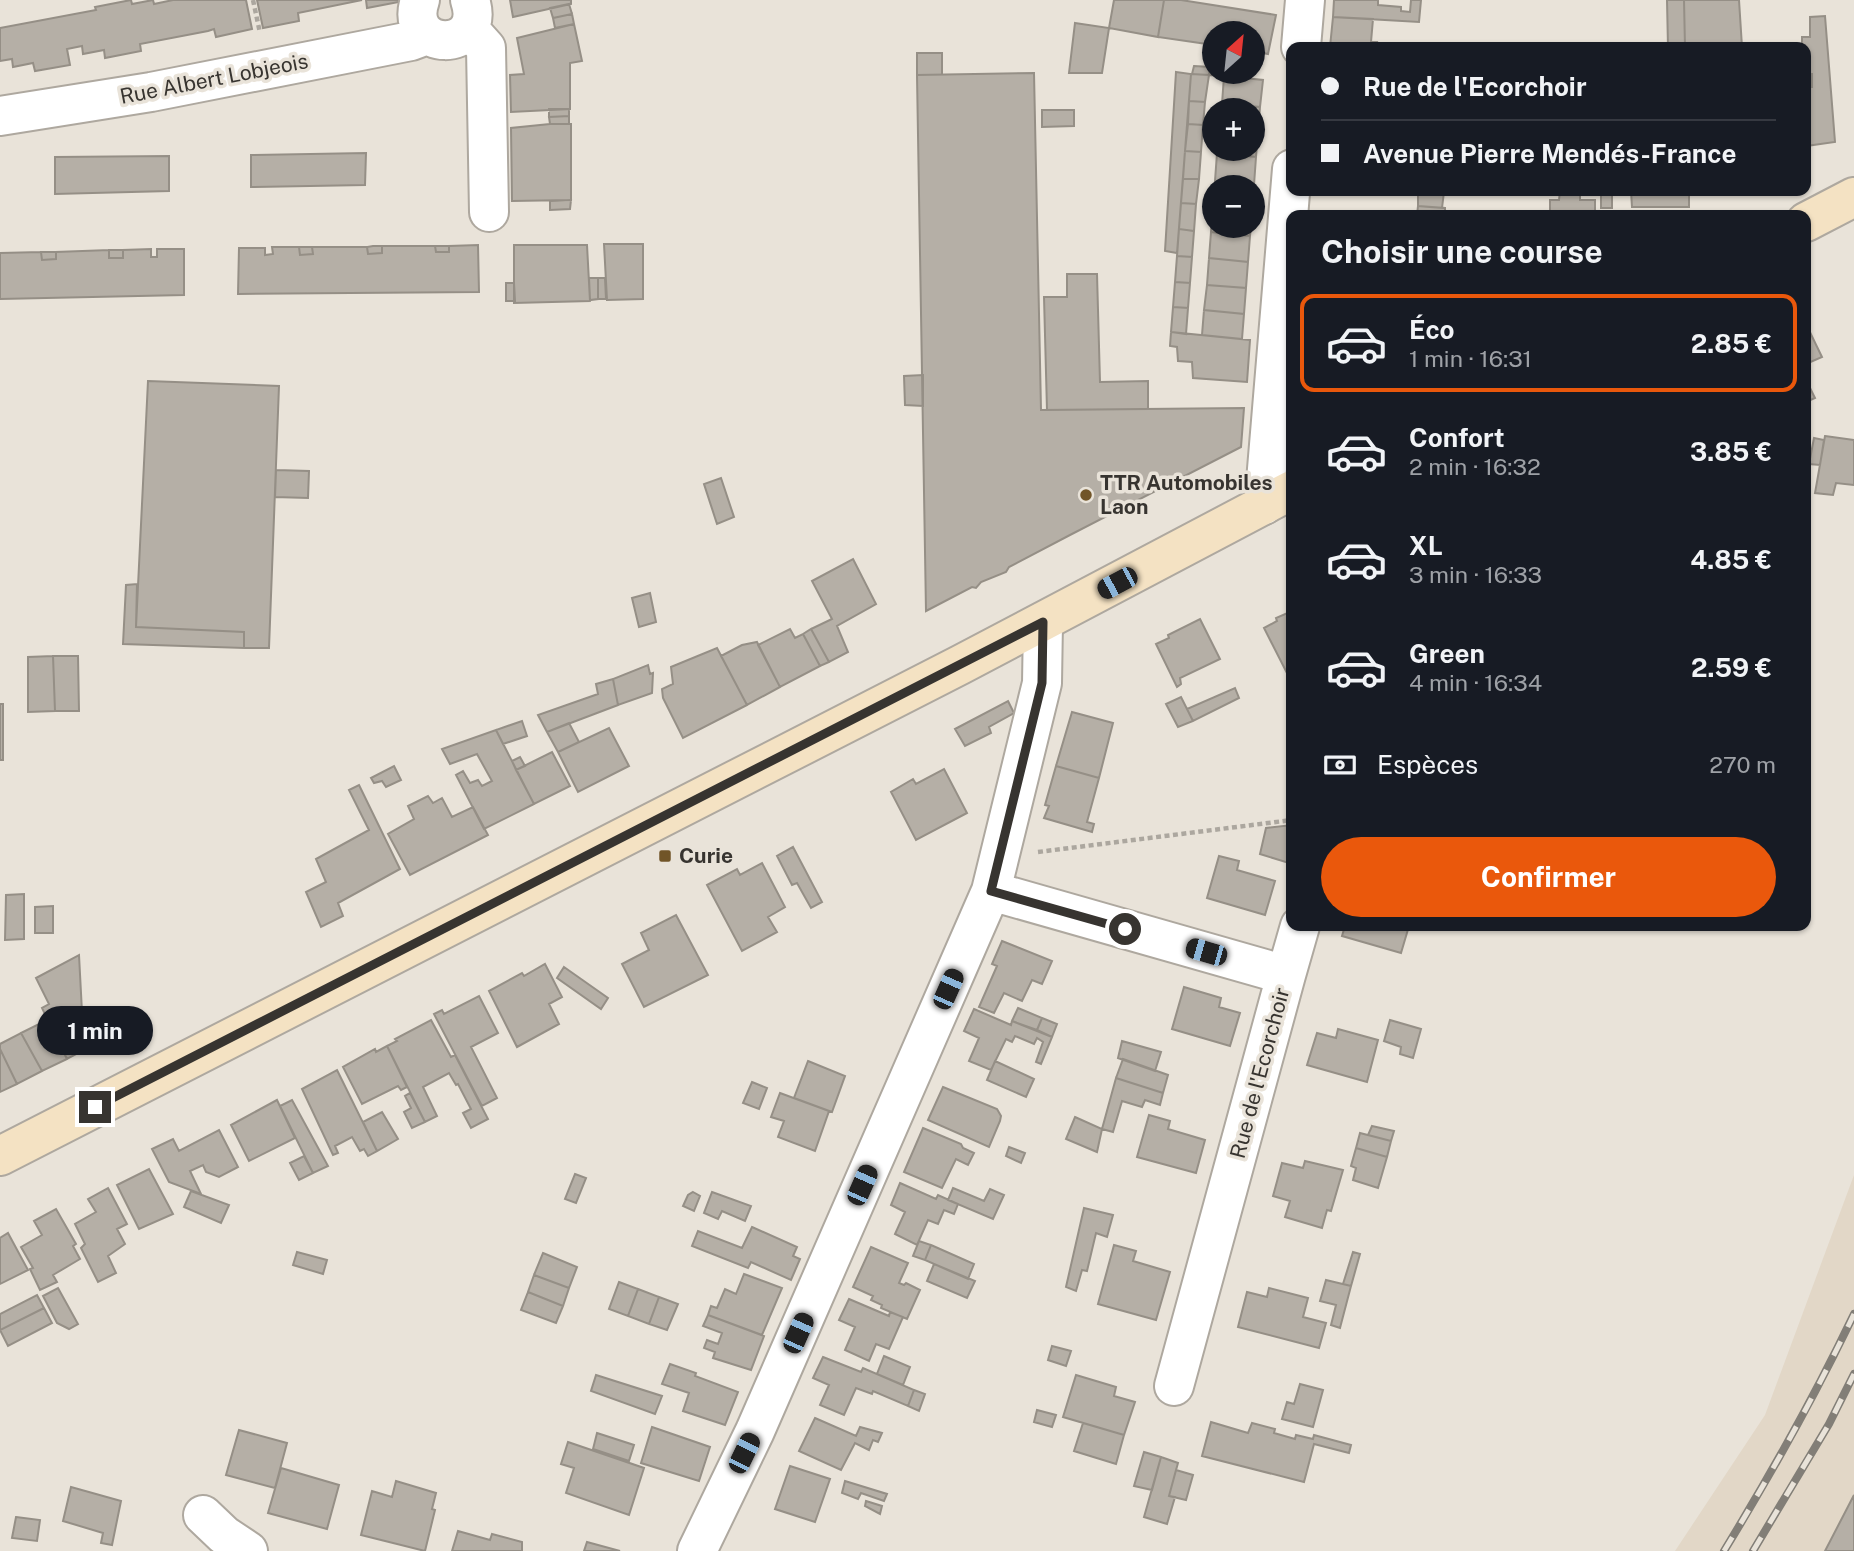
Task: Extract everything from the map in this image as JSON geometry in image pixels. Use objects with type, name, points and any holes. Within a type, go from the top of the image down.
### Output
[{"type":"main road","points":[[1811,219],[1854,197]]},
{"type":"main road","points":[[0,1156],[1043,622],[1278,498]]},
{"type":"street","points":[[1301,42],[1305,0]]},
{"type":"street","points":[[470,14],[486,48],[489,212]]},
{"type":"street","name":"Rue Albert Lobjeois","points":[[0,116],[152,92],[411,41],[424,17],[444,41],[462,36],[470,14]]},
{"type":"street","points":[[1278,498],[1286,310]]},
{"type":"street","points":[[697,1551],[755,1431],[995,874],[1042,683],[1043,622]]},
{"type":"street","name":"Rue de l'Ecorchoir","points":[[995,874],[1286,975],[1174,1386]]},
{"type":"street","points":[[1286,975],[1299,931]]},
{"type":"street","points":[[202,1515],[224,1535],[248,1551]]},
{"type":"path","points":[[995,874],[1286,821]]},
{"type":"shaded area","points":[[1854,1175],[1854,1551],[1675,1551],[1765,1415]]},
{"type":"building","points":[[131,0],[132,4],[153,0],[154,4],[173,0],[246,0],[252,29],[216,37],[214,29],[140,44],[141,51],[105,58],[104,50],[83,54],[82,46],[67,49],[70,65],[35,71],[33,63],[13,67],[12,59],[0,61],[0,28],[96,10],[95,7]]},
{"type":"building","points":[[257,0],[362,0],[298,13],[299,21],[263,28]]},
{"type":"building","points":[[366,0],[404,0],[404,1],[367,8]]},
{"type":"building","points":[[510,0],[571,0],[571,4],[513,17]]},
{"type":"building","points":[[1114,0],[1164,0],[1158,37],[1109,28]]},
{"type":"building","points":[[1164,0],[1181,0],[1276,15],[1268,54],[1265,53],[1265,21],[1202,21],[1202,43],[1158,37]]},
{"type":"building","points":[[1334,0],[1378,0],[1378,5],[1401,7],[1401,11],[1410,12],[1411,0],[1421,0],[1419,22],[1333,17]]},
{"type":"building","points":[[1667,0],[1684,0],[1685,42],[1668,42]]},
{"type":"building","points":[[1684,0],[1739,0],[1742,42],[1685,42]]},
{"type":"building","points":[[569,4],[572,14],[553,18],[550,8]]},
{"type":"building","points":[[572,14],[574,24],[555,28],[553,18]]},
{"type":"building","points":[[1825,16],[1835,142],[1811,145],[1811,42],[1802,42],[1802,37],[1810,37],[1810,17]]},
{"type":"building","points":[[1333,17],[1373,19],[1371,42],[1330,42]]},
{"type":"building","points":[[1075,23],[1109,28],[1102,73],[1069,73]]},
{"type":"building","points":[[574,24],[582,61],[570,63],[570,109],[511,112],[510,75],[524,74],[517,38]]},
{"type":"building","points":[[917,53],[942,53],[942,75],[917,75]]},
{"type":"building","points":[[1194,66],[1202,66],[1202,75],[1192,74]]},
{"type":"building","points":[[1176,72],[1191,74],[1177,253],[1165,251]]},
{"type":"building","points":[[1034,73],[1041,410],[1244,408],[1241,447],[1009,567],[1006,572],[981,582],[976,588],[972,587],[926,611],[917,75]]},
{"type":"building","points":[[1191,74],[1202,75],[1202,84],[1208,84],[1206,98],[1202,98],[1202,102],[1189,101]]},
{"type":"building","points":[[1223,84],[1263,84],[1261,98],[1222,98]]},
{"type":"building","points":[[1189,101],[1202,102],[1202,125],[1188,124]]},
{"type":"building","points":[[549,109],[569,109],[569,116],[549,117]]},
{"type":"building","points":[[1042,110],[1074,110],[1074,126],[1042,127]]},
{"type":"building","points":[[569,116],[569,124],[550,124],[549,117]]},
{"type":"building","points":[[571,124],[571,200],[512,201],[511,128]]},
{"type":"building","points":[[1188,124],[1202,125],[1201,152],[1185,151]]},
{"type":"building","points":[[1185,151],[1201,152],[1199,179],[1183,179]]},
{"type":"building","points":[[366,153],[365,185],[251,187],[251,155]]},
{"type":"building","points":[[169,156],[169,191],[55,194],[55,157]]},
{"type":"building","points":[[1216,161],[1256,161],[1255,175],[1215,175]]},
{"type":"building","points":[[1183,179],[1199,179],[1196,204],[1181,203]]},
{"type":"building","points":[[1418,196],[1444,196],[1442,208],[1418,206]]},
{"type":"building","points":[[1559,196],[1580,196],[1580,200],[1595,200],[1595,210],[1550,210],[1550,200],[1559,200]]},
{"type":"building","points":[[1601,196],[1612,196],[1612,208],[1601,208]]},
{"type":"building","points":[[1631,196],[1689,196],[1689,207],[1632,207]]},
{"type":"building","points":[[571,200],[570,209],[550,210],[550,201]]},
{"type":"building","points":[[1181,203],[1196,204],[1194,231],[1179,229]]},
{"type":"building","points":[[1418,206],[1445,208],[1445,210],[1418,210]]},
{"type":"building","points":[[1179,229],[1194,231],[1192,257],[1177,256]]},
{"type":"building","points":[[1211,238],[1250,238],[1248,262],[1209,258]]},
{"type":"building","points":[[604,244],[643,244],[643,299],[607,300]]},
{"type":"building","points":[[478,245],[479,292],[238,294],[239,248],[265,248],[265,255],[273,254],[272,247],[299,247],[300,255],[313,254],[312,247],[367,247],[368,254],[382,253],[382,246],[435,246],[436,252],[449,252],[449,246]]},
{"type":"building","points":[[514,245],[587,245],[590,301],[514,303]]},
{"type":"building","points":[[382,246],[382,253],[368,254],[367,247]]},
{"type":"building","points":[[435,246],[449,246],[449,252],[436,252]]},
{"type":"building","points":[[299,247],[312,247],[313,254],[300,255]]},
{"type":"building","points":[[151,249],[151,257],[157,257],[157,249],[184,249],[184,295],[0,299],[0,253],[41,252],[42,260],[56,259],[56,252],[109,250],[109,258],[123,258],[123,250]]},
{"type":"building","points":[[109,250],[123,250],[123,258],[109,258]]},
{"type":"building","points":[[41,252],[56,252],[56,259],[42,260]]},
{"type":"building","points":[[1177,256],[1192,257],[1190,283],[1175,282]]},
{"type":"building","points":[[1209,258],[1248,262],[1246,288],[1207,285]]},
{"type":"building","points":[[1067,274],[1097,274],[1100,382],[1148,381],[1148,409],[1047,410],[1044,297],[1067,297]]},
{"type":"building","points":[[589,278],[598,278],[598,299],[590,300]]},
{"type":"building","points":[[598,278],[605,278],[606,299],[598,299]]},
{"type":"building","points":[[1175,282],[1190,283],[1188,308],[1173,307]]},
{"type":"building","points":[[506,283],[514,283],[515,301],[506,301]]},
{"type":"building","points":[[1207,285],[1246,288],[1244,314],[1204,310]]},
{"type":"building","points":[[1173,307],[1188,308],[1186,334],[1171,332]]},
{"type":"building","points":[[1204,310],[1244,314],[1242,339],[1202,335]]},
{"type":"building","points":[[1171,332],[1250,340],[1247,382],[1193,378],[1192,362],[1178,361],[1177,347],[1170,346]]},
{"type":"building","points":[[1811,334],[1822,357],[1811,362]]},
{"type":"building","points":[[923,375],[923,406],[905,405],[904,376]]},
{"type":"building","points":[[148,381],[279,386],[269,648],[244,648],[244,632],[136,627]]},
{"type":"building","points":[[1825,436],[1854,440],[1854,485],[1836,483],[1833,495],[1815,493]]},
{"type":"building","points":[[1814,438],[1824,440],[1820,465],[1811,464]]},
{"type":"building","points":[[276,470],[309,471],[308,498],[275,497]]},
{"type":"building","points":[[721,478],[734,517],[717,524],[704,484]]},
{"type":"building","points":[[853,559],[876,604],[837,626],[848,652],[829,662],[811,629],[832,619],[812,581]]},
{"type":"building","points":[[137,584],[136,627],[244,632],[244,648],[123,644],[126,585]]},
{"type":"building","points":[[650,593],[656,622],[639,627],[632,598]]},
{"type":"building","points":[[1286,614],[1286,671],[1264,628],[1277,621],[1276,618]]},
{"type":"building","points":[[1200,619],[1220,659],[1180,678],[1181,684],[1177,687],[1156,644]]},
{"type":"building","points":[[790,629],[795,638],[803,634],[820,666],[780,687],[758,645]]},
{"type":"building","points":[[811,629],[829,662],[820,666],[803,634]]},
{"type":"building","points":[[757,642],[780,687],[747,705],[721,656],[742,645]]},
{"type":"building","points":[[717,648],[747,705],[683,738],[663,698],[662,689],[673,684],[671,667]]},
{"type":"building","points":[[53,656],[78,656],[79,711],[55,711]]},
{"type":"building","points":[[53,656],[55,711],[28,712],[28,657]]},
{"type":"building","points":[[648,665],[650,674],[653,673],[652,693],[618,705],[613,679]]},
{"type":"building","points":[[613,679],[618,705],[547,732],[538,715],[598,694],[596,684]]},
{"type":"building","points":[[1235,688],[1239,698],[1193,721],[1187,709]]},
{"type":"building","points":[[1181,697],[1193,721],[1178,727],[1166,704]]},
{"type":"building","points":[[1008,701],[1014,713],[989,727],[991,733],[965,746],[955,729]]},
{"type":"building","points":[[0,704],[3,704],[3,760],[0,760]]},
{"type":"building","points":[[1072,712],[1113,723],[1099,778],[1056,766]]},
{"type":"building","points":[[522,721],[527,736],[503,744],[496,730]]},
{"type":"building","points":[[569,723],[579,742],[558,752],[547,732]]},
{"type":"building","points":[[609,728],[629,766],[578,792],[558,752]]},
{"type":"building","points":[[496,730],[534,804],[484,829],[456,775],[463,771],[470,783],[478,780],[482,786],[492,781],[477,754],[450,764],[442,749]]},
{"type":"building","points":[[552,752],[570,786],[534,804],[516,770]]},
{"type":"building","points":[[520,757],[525,766],[516,770],[512,761]]},
{"type":"building","points":[[394,766],[401,780],[386,787],[382,781],[374,783],[371,778]]},
{"type":"building","points":[[1056,766],[1099,778],[1087,822],[1094,824],[1092,832],[1044,818],[1049,806],[1045,805]]},
{"type":"building","points":[[944,769],[967,813],[916,840],[891,792],[913,779],[916,784]]},
{"type":"building","points":[[359,785],[400,869],[338,903],[343,916],[321,927],[306,892],[326,882],[316,859],[369,830],[349,790]]},
{"type":"building","points":[[428,796],[433,803],[442,798],[452,817],[473,807],[488,835],[410,875],[388,834],[414,819],[408,806]]},
{"type":"building","points":[[1286,826],[1286,862],[1260,854],[1266,828]]},
{"type":"building","points":[[793,847],[822,902],[811,908],[797,883],[792,885],[777,856]]},
{"type":"building","points":[[1219,856],[1239,861],[1237,870],[1275,881],[1265,915],[1207,898]]},
{"type":"building","points":[[762,863],[785,907],[768,917],[777,932],[742,951],[707,885],[737,869],[740,875]]},
{"type":"building","points":[[24,894],[24,939],[5,940],[6,895]]},
{"type":"building","points":[[53,906],[53,933],[35,933],[35,907]]},
{"type":"building","points":[[676,915],[708,975],[644,1007],[622,964],[649,950],[641,933]]},
{"type":"building","points":[[1344,931],[1408,931],[1401,953],[1342,936]]},
{"type":"building","points":[[1002,941],[1052,961],[1042,984],[1032,980],[1022,1001],[1004,993],[994,1013],[979,1007],[997,966],[992,964]]},
{"type":"building","points":[[79,955],[84,1050],[67,1059],[42,1008],[49,1004],[36,978]]},
{"type":"building","points":[[545,964],[562,997],[549,1004],[559,1024],[517,1047],[489,991]]},
{"type":"building","points":[[564,967],[608,998],[601,1009],[557,978]]},
{"type":"building","points":[[1184,987],[1221,998],[1219,1007],[1240,1013],[1230,1046],[1172,1029]]},
{"type":"building","points":[[479,996],[498,1033],[471,1047],[497,1098],[482,1106],[434,1014],[442,1010],[444,1014]]},
{"type":"building","points":[[1018,1008],[1042,1018],[1037,1030],[1012,1021]]},
{"type":"building","points":[[974,1009],[1011,1025],[1012,1021],[1052,1037],[1041,1064],[1036,1062],[1043,1042],[1037,1038],[1034,1044],[1015,1036],[1012,1042],[1006,1039],[991,1070],[969,1061],[979,1038],[964,1031]]},
{"type":"building","points":[[1042,1018],[1057,1024],[1052,1037],[1037,1030]]},
{"type":"building","points":[[47,1020],[67,1059],[42,1071],[21,1033]]},
{"type":"building","points":[[431,1020],[451,1057],[455,1055],[488,1119],[471,1128],[463,1113],[471,1109],[449,1073],[423,1087],[437,1116],[425,1122],[387,1046]]},
{"type":"building","points":[[1390,1020],[1421,1029],[1413,1058],[1400,1054],[1401,1047],[1384,1041]]},
{"type":"building","points":[[1338,1029],[1378,1040],[1367,1082],[1307,1065],[1317,1033],[1336,1038]]},
{"type":"building","points":[[21,1033],[42,1071],[17,1084],[0,1044]]},
{"type":"building","points":[[1122,1041],[1161,1052],[1155,1071],[1118,1058]]},
{"type":"building","points":[[387,1046],[407,1087],[401,1090],[398,1086],[362,1104],[343,1067],[375,1049],[376,1052]]},
{"type":"building","points":[[0,1049],[17,1084],[0,1092]]},
{"type":"building","points":[[1123,1059],[1168,1075],[1163,1093],[1116,1078]]},
{"type":"building","points":[[808,1061],[845,1076],[832,1112],[794,1098]]},
{"type":"building","points":[[995,1061],[1034,1079],[1026,1097],[987,1080]]},
{"type":"building","points":[[337,1070],[377,1151],[368,1156],[364,1149],[360,1151],[352,1137],[335,1146],[338,1153],[333,1155],[302,1089]]},
{"type":"building","points":[[1116,1078],[1163,1093],[1160,1105],[1145,1100],[1142,1107],[1122,1101],[1113,1132],[1102,1129]]},
{"type":"building","points":[[752,1082],[767,1088],[759,1109],[743,1103]]},
{"type":"building","points":[[943,1087],[997,1109],[1001,1116],[1000,1121],[989,1147],[928,1120]]},
{"type":"building","points":[[410,1093],[425,1122],[412,1128],[404,1112],[411,1108],[405,1096]]},
{"type":"building","points":[[780,1093],[829,1111],[815,1151],[778,1137],[784,1121],[771,1117]]},
{"type":"building","points":[[277,1100],[295,1138],[249,1161],[231,1125]]},
{"type":"building","points":[[292,1100],[328,1166],[313,1173],[280,1106]]},
{"type":"building","points":[[382,1112],[398,1139],[377,1151],[363,1122]]},
{"type":"building","points":[[1149,1115],[1170,1121],[1168,1129],[1205,1140],[1196,1173],[1137,1157]]},
{"type":"building","points":[[1075,1117],[1102,1129],[1097,1152],[1066,1139]]},
{"type":"building","points":[[1372,1126],[1394,1131],[1391,1141],[1368,1135]]},
{"type":"building","points":[[923,1128],[961,1144],[963,1148],[974,1153],[968,1165],[956,1159],[942,1188],[904,1172]]},
{"type":"building","points":[[219,1130],[238,1167],[219,1177],[206,1172],[203,1165],[190,1171],[201,1194],[169,1182],[152,1149],[173,1139],[179,1151]]},
{"type":"building","points":[[1360,1133],[1391,1141],[1387,1157],[1356,1148]]},
{"type":"building","points":[[1009,1147],[1025,1153],[1021,1163],[1006,1156]]},
{"type":"building","points":[[1356,1148],[1387,1157],[1378,1188],[1353,1180],[1356,1168],[1351,1166]]},
{"type":"building","points":[[304,1156],[313,1173],[299,1180],[290,1163]]},
{"type":"building","points":[[1305,1161],[1343,1170],[1331,1211],[1327,1210],[1322,1228],[1285,1217],[1290,1201],[1273,1196],[1282,1163],[1303,1168]]},
{"type":"building","points":[[149,1169],[173,1214],[139,1229],[117,1185]]},
{"type":"building","points":[[575,1174],[586,1178],[576,1203],[565,1199]]},
{"type":"building","points":[[900,1183],[936,1199],[938,1195],[958,1204],[954,1214],[944,1210],[938,1224],[928,1220],[917,1245],[895,1234],[905,1212],[891,1205]]},
{"type":"building","points":[[108,1188],[127,1224],[117,1229],[125,1244],[108,1256],[116,1273],[98,1282],[81,1248],[85,1244],[75,1224],[96,1212],[88,1199]]},
{"type":"building","points":[[953,1188],[984,1201],[990,1189],[1004,1195],[993,1219],[948,1200]]},
{"type":"building","points":[[191,1191],[229,1205],[221,1223],[184,1207]]},
{"type":"building","points":[[693,1192],[700,1196],[694,1211],[683,1206],[688,1195]]},
{"type":"building","points":[[712,1192],[751,1206],[745,1221],[722,1211],[718,1219],[704,1213]]},
{"type":"building","points":[[1084,1208],[1113,1215],[1107,1237],[1096,1233],[1087,1271],[1082,1270],[1076,1291],[1066,1287]]},
{"type":"building","points":[[56,1209],[76,1244],[73,1246],[80,1259],[53,1275],[57,1282],[40,1290],[30,1269],[33,1268],[21,1247],[42,1235],[34,1221]]},
{"type":"building","points":[[752,1227],[797,1247],[793,1256],[800,1259],[791,1280],[751,1262],[748,1268],[692,1246],[698,1231],[742,1248]]},
{"type":"building","points":[[8,1233],[28,1270],[0,1284],[0,1238]]},
{"type":"building","points":[[919,1241],[931,1245],[925,1260],[913,1256]]},
{"type":"building","points":[[931,1245],[974,1264],[968,1279],[925,1260]]},
{"type":"building","points":[[1114,1245],[1136,1251],[1133,1261],[1170,1272],[1156,1320],[1098,1304]]},
{"type":"building","points":[[871,1247],[908,1263],[899,1283],[906,1283],[920,1290],[907,1319],[881,1308],[882,1305],[871,1300],[873,1296],[853,1287]]},
{"type":"building","points":[[297,1252],[327,1260],[323,1274],[293,1265]]},
{"type":"building","points":[[1353,1252],[1360,1254],[1351,1286],[1343,1284]]},
{"type":"building","points":[[543,1253],[577,1267],[569,1288],[534,1275]]},
{"type":"building","points":[[934,1264],[975,1281],[967,1298],[927,1281]]},
{"type":"building","points":[[744,1274],[782,1288],[762,1335],[708,1315],[711,1306],[717,1308],[725,1289],[736,1294]]},
{"type":"building","points":[[534,1275],[569,1288],[563,1306],[528,1292]]},
{"type":"building","points":[[1326,1280],[1351,1286],[1340,1328],[1331,1325],[1336,1305],[1320,1301]]},
{"type":"building","points":[[619,1282],[638,1289],[628,1316],[609,1309]]},
{"type":"building","points":[[58,1288],[78,1324],[69,1329],[57,1323],[43,1296]]},
{"type":"building","points":[[1269,1288],[1308,1298],[1303,1317],[1326,1323],[1319,1348],[1238,1327],[1247,1292],[1267,1297]]},
{"type":"building","points":[[638,1289],[659,1297],[649,1324],[628,1316]]},
{"type":"building","points":[[528,1292],[563,1306],[556,1323],[521,1310]]},
{"type":"building","points":[[37,1295],[44,1308],[0,1330],[0,1314]]},
{"type":"building","points":[[659,1297],[678,1304],[667,1330],[649,1324]]},
{"type":"building","points":[[849,1299],[889,1316],[890,1312],[903,1317],[889,1349],[876,1344],[869,1361],[845,1350],[855,1327],[839,1320]]},
{"type":"building","points":[[44,1308],[52,1323],[8,1346],[0,1330]]},
{"type":"building","points":[[708,1315],[764,1336],[751,1370],[713,1358],[715,1352],[704,1348],[707,1340],[718,1344],[722,1333],[703,1326]]},
{"type":"building","points":[[1052,1346],[1071,1351],[1066,1366],[1048,1360]]},
{"type":"building","points":[[884,1356],[910,1367],[903,1385],[877,1374]]},
{"type":"building","points":[[823,1357],[861,1372],[863,1368],[914,1390],[908,1406],[873,1391],[872,1394],[856,1388],[844,1415],[820,1405],[829,1385],[813,1378]]},
{"type":"building","points":[[670,1364],[738,1392],[725,1425],[683,1411],[689,1393],[662,1384]]},
{"type":"building","points":[[596,1375],[662,1396],[655,1414],[591,1391]]},
{"type":"building","points":[[1076,1375],[1116,1387],[1114,1396],[1135,1402],[1124,1435],[1063,1417]]},
{"type":"building","points":[[1300,1384],[1323,1390],[1313,1427],[1282,1419],[1287,1402],[1294,1404]]},
{"type":"building","points":[[914,1390],[925,1394],[919,1411],[908,1406]]},
{"type":"building","points":[[1037,1410],[1056,1415],[1052,1427],[1034,1422]]},
{"type":"building","points":[[815,1418],[856,1436],[860,1427],[882,1433],[878,1442],[873,1440],[869,1450],[855,1443],[841,1470],[799,1451]]},
{"type":"building","points":[[1211,1422],[1248,1433],[1252,1423],[1275,1429],[1274,1433],[1295,1439],[1296,1435],[1313,1439],[1314,1435],[1351,1445],[1349,1453],[1314,1444],[1304,1482],[1202,1456]]},
{"type":"building","points":[[1083,1423],[1124,1435],[1116,1464],[1074,1451]]},
{"type":"building","points":[[652,1427],[710,1447],[699,1481],[641,1463]]},
{"type":"building","points":[[239,1430],[287,1443],[275,1488],[226,1475]]},
{"type":"building","points":[[597,1433],[634,1445],[629,1461],[593,1449]]},
{"type":"building","points":[[568,1442],[644,1468],[629,1515],[566,1493],[574,1468],[561,1464]]},
{"type":"building","points":[[1144,1452],[1161,1457],[1152,1490],[1134,1486]]},
{"type":"building","points":[[1161,1457],[1178,1463],[1169,1496],[1175,1497],[1167,1524],[1144,1517]]},
{"type":"building","points":[[790,1466],[830,1479],[815,1522],[775,1509]]},
{"type":"building","points":[[281,1468],[339,1485],[327,1529],[268,1513]]},
{"type":"building","points":[[1176,1470],[1193,1475],[1186,1500],[1169,1496]]},
{"type":"building","points":[[396,1481],[436,1493],[432,1509],[435,1510],[425,1551],[361,1535],[372,1491],[392,1497]]},
{"type":"building","points":[[845,1481],[887,1494],[884,1501],[861,1493],[858,1499],[842,1493]]},
{"type":"building","points":[[71,1487],[121,1501],[112,1545],[101,1543],[103,1533],[63,1521]]},
{"type":"building","points":[[1854,1495],[1854,1551],[1825,1551]]},
{"type":"building","points":[[866,1501],[882,1506],[880,1514],[865,1506]]},
{"type":"building","points":[[16,1517],[40,1520],[37,1541],[12,1538]]},
{"type":"building","points":[[458,1531],[490,1540],[492,1534],[522,1542],[522,1551],[452,1551]]},
{"type":"building","points":[[587,1542],[620,1551],[584,1551]]},
{"type":"railway","points":[[1724,1551],[1792,1434],[1854,1314]]},
{"type":"railway","points":[[1753,1551],[1829,1424],[1854,1374]]},
{"type":"place","name":"TTR Automobiles Laon","points":[[1086,495]]},
{"type":"place","name":"Curie","points":[[665,856]]},
{"type":"route","points":[[95,1107],[1043,622],[1042,683],[991,891],[1125,929]]}]
